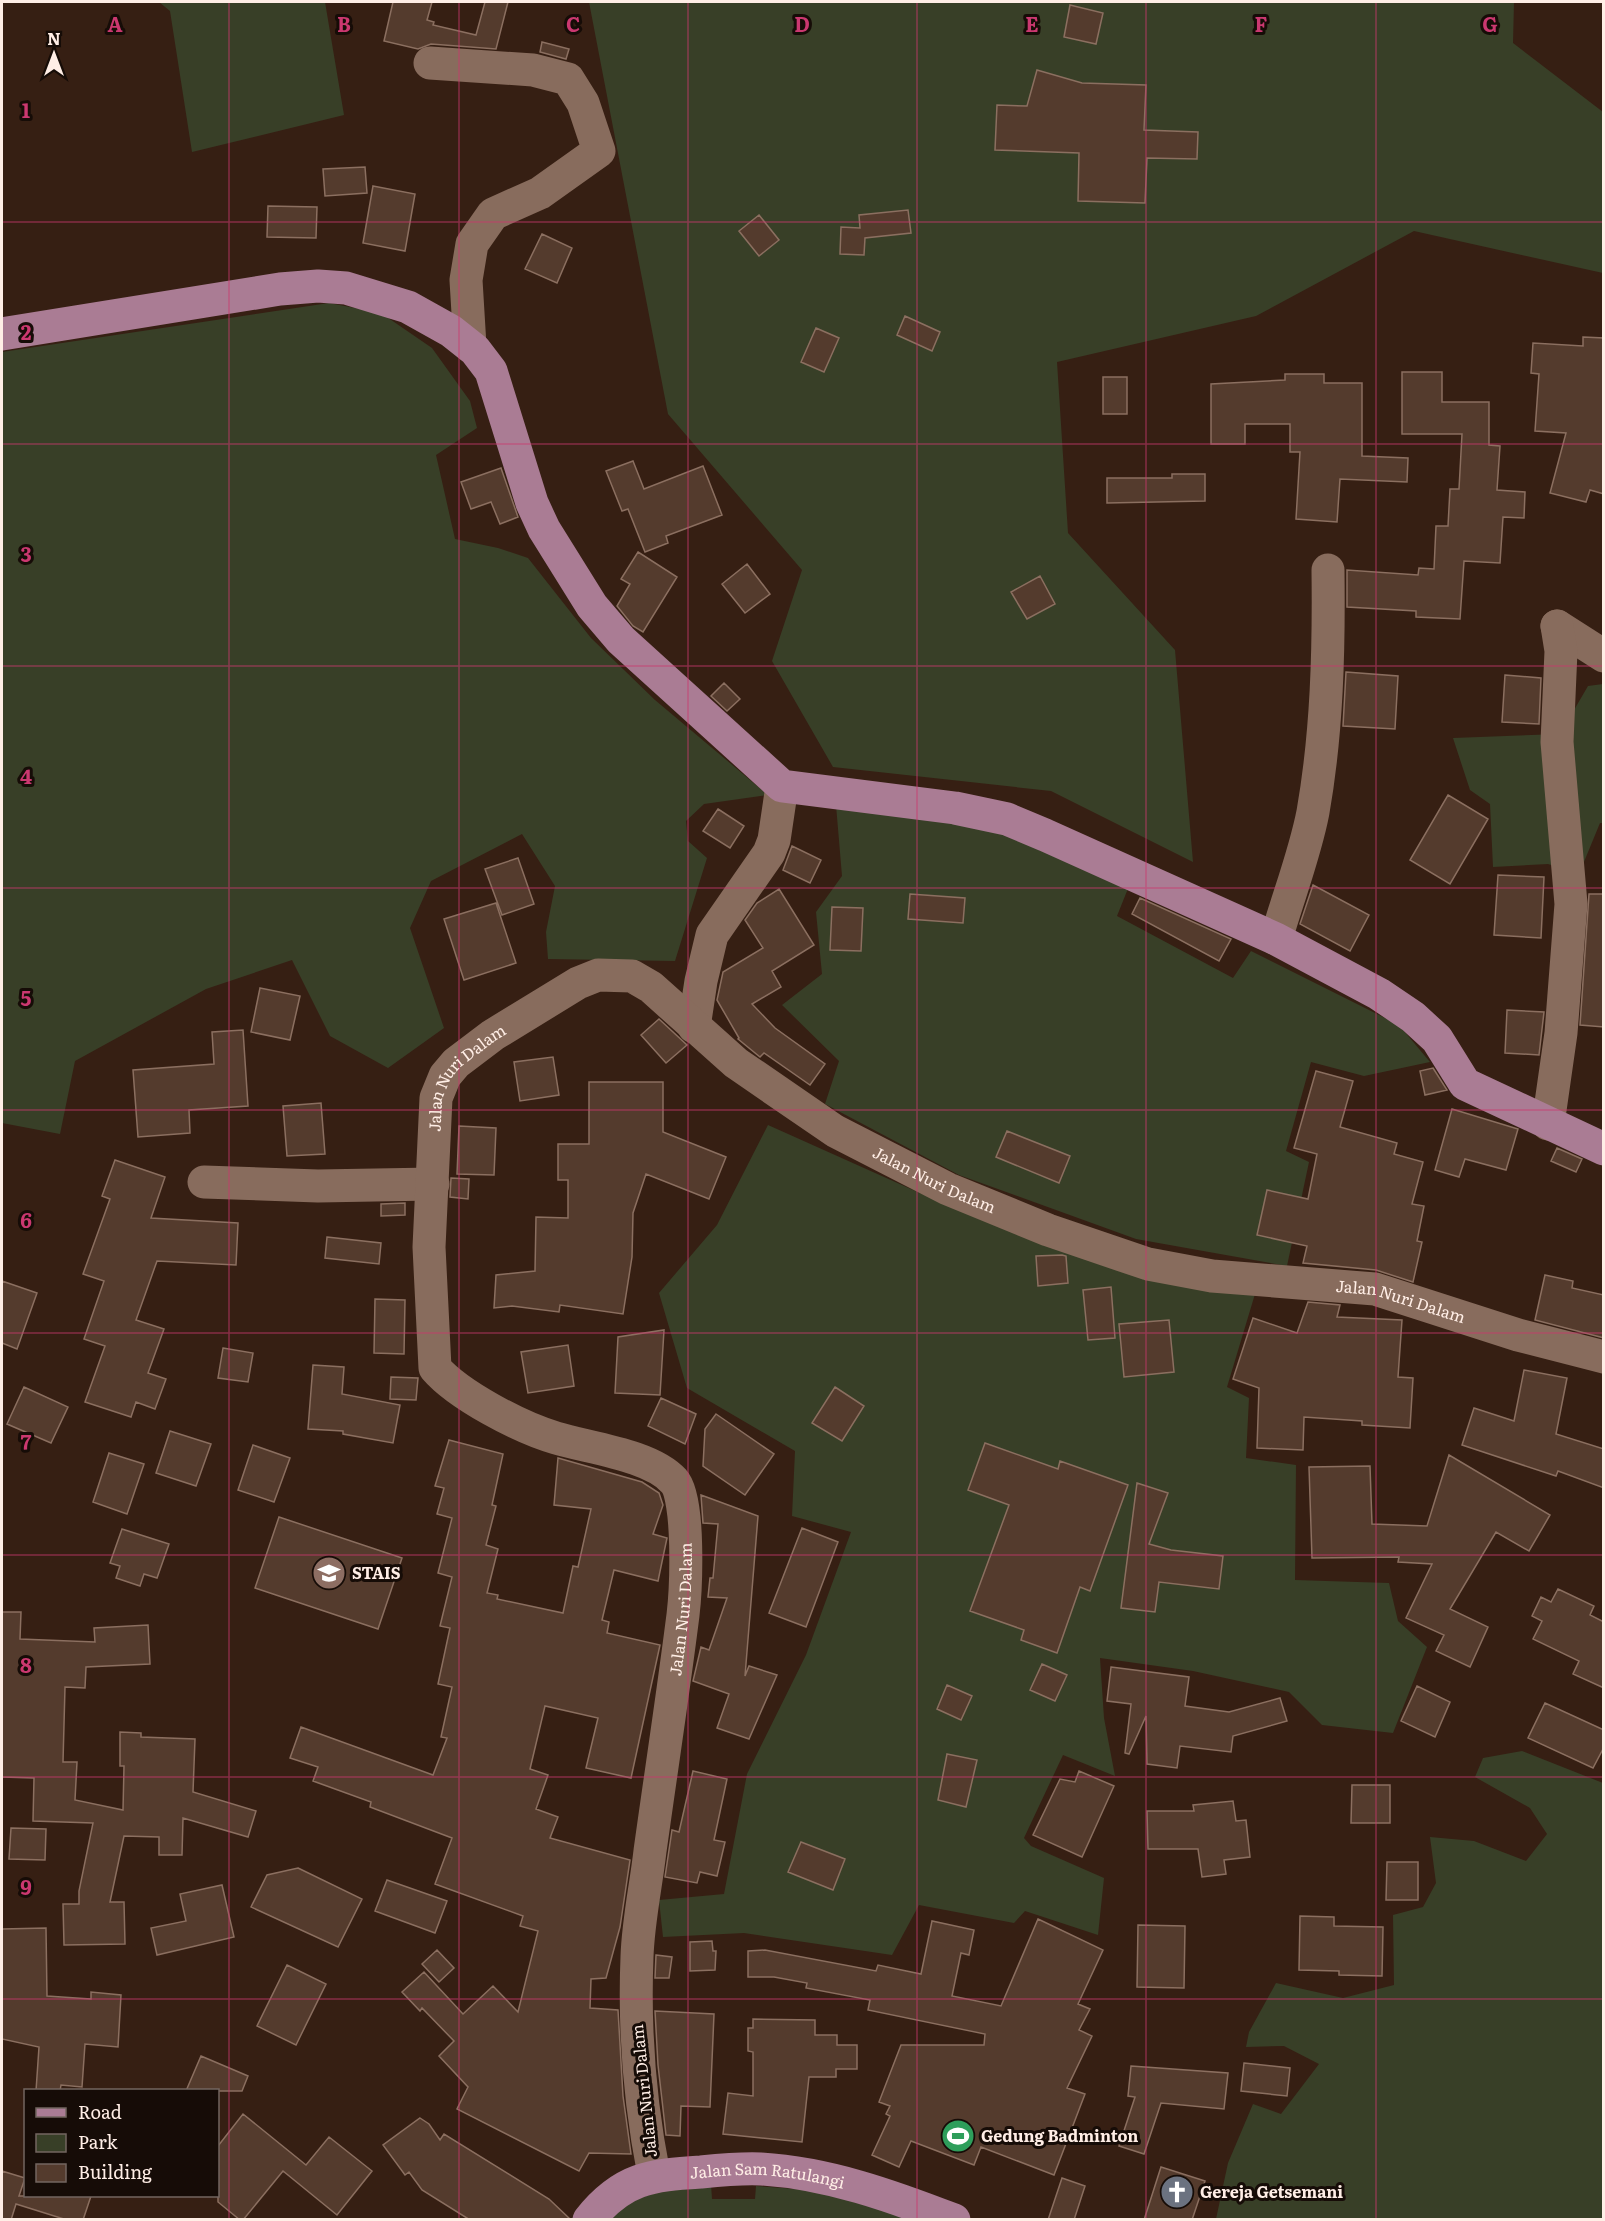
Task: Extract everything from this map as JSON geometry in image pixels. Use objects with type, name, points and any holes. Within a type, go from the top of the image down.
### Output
[{"type":"main road","points":[[2,334],[280,289],[318,286],[346,288],[408,307],[451,331],[470,346],[491,371],[532,503],[544,529],[592,606],[621,640],[782,786],[944,806],[1007,819],[1276,939],[1379,994],[1413,1017],[1437,1039],[1465,1084],[1604,1149]]},
{"type":"main road","name":"Jalan Sam Ratulangi","points":[[589,2220],[611,2197],[629,2183],[654,2175],[759,2169],[794,2173],[876,2190],[954,2220]]},
{"type":"street","points":[[430,63],[533,70],[568,79],[584,103],[599,151],[540,193],[493,214],[472,244],[466,280],[470,346]]},
{"type":"street","points":[[1276,939],[1312,813],[1323,736],[1329,647],[1328,570]]},
{"type":"street","points":[[1548,1124],[1562,1034],[1571,904],[1557,742],[1561,651],[1557,626],[1604,656]]},
{"type":"street","points":[[694,1027],[701,981],[712,935],[769,853],[774,840],[782,786]]},
{"type":"street","name":"Jalan Nuri Dalam","points":[[654,2175],[646,2136],[638,2046],[637,1955],[686,1595],[682,1495],[674,1480],[662,1471],[631,1458],[553,1437],[474,1400],[453,1386],[435,1368],[429,1247],[436,1098],[445,1076],[456,1063],[485,1041],[578,982],[598,975],[632,976],[651,987],[736,1063],[836,1131],[948,1189],[1048,1230],[1148,1264],[1212,1276],[1375,1289],[1518,1335],[1604,1357]]},
{"type":"street","points":[[204,1182],[318,1186],[433,1184]]},
{"type":"green space","points":[[159,2],[325,2],[344,115],[192,152],[170,11]]},
{"type":"green space","points":[[589,2],[1514,2],[1513,43],[1603,112],[1603,273],[1414,231],[1256,316],[1057,362],[1068,533],[1175,650],[1193,862],[1051,791],[833,767],[772,661],[802,570],[668,414]]},
{"type":"green space","points":[[329,303],[381,313],[432,348],[470,401],[477,428],[436,455],[455,539],[498,548],[528,558],[591,638],[655,700],[768,795],[704,804],[686,821],[688,841],[707,858],[675,961],[548,959],[546,932],[555,886],[522,834],[431,881],[410,928],[444,1028],[388,1068],[330,1036],[292,960],[206,989],[75,1061],[60,1134],[2,1123],[2,352]]},
{"type":"green space","points":[[1603,684],[1603,823],[1600,823],[1579,874],[1548,864],[1493,867],[1490,804],[1470,790],[1453,738],[1560,734],[1588,686]]},
{"type":"green space","points":[[836,805],[1000,830],[1129,886],[1117,916],[1233,978],[1251,951],[1399,1025],[1430,1062],[1364,1076],[1311,1062],[1286,1151],[1309,1162],[1287,1266],[1136,1239],[959,1175],[825,1104],[839,1061],[782,1005],[822,974],[816,912],[842,876]]},
{"type":"green space","points":[[768,1125],[922,1194],[1255,1294],[1227,1387],[1249,1398],[1246,1458],[1296,1465],[1295,1580],[1389,1583],[1398,1621],[1427,1647],[1393,1733],[1322,1725],[1289,1692],[1193,1671],[1100,1658],[1104,1718],[1115,1776],[1063,1755],[1024,1838],[1031,1846],[1104,1878],[1098,1935],[1025,1911],[1014,1923],[919,1905],[892,1955],[744,1933],[663,1937],[659,1900],[724,1894],[747,1774],[806,1655],[851,1532],[792,1516],[795,1451],[687,1388],[659,1293],[717,1225]]},
{"type":"green space","points":[[1522,1751],[1603,1783],[1603,2219],[1216,2219],[1228,2163],[1253,2104],[1281,2114],[1319,2064],[1284,2046],[1246,2047],[1249,2032],[1276,1983],[1343,1998],[1394,1985],[1393,1915],[1423,1907],[1436,1883],[1430,1837],[1474,1841],[1526,1861],[1547,1834],[1530,1808],[1475,1777],[1483,1758]]},
{"type":"green space","points":[[711,2184],[712,2199],[755,2199],[756,2186],[823,2191],[912,2220],[606,2220],[620,2204],[669,2189]]},
{"type":"building","points":[[393,2],[432,2],[427,20],[434,22],[433,25],[476,35],[485,2],[508,2],[496,49],[431,44],[418,49],[384,41]]},
{"type":"building","points":[[1070,5],[1103,13],[1096,44],[1064,37]]},
{"type":"building","points":[[542,42],[569,49],[566,59],[540,52]]},
{"type":"building","points":[[1037,70],[1082,83],[1146,85],[1144,130],[1198,132],[1197,159],[1147,158],[1145,203],[1078,201],[1079,153],[995,150],[997,105],[1027,106]]},
{"type":"building","points":[[365,167],[367,193],[325,196],[323,169]]},
{"type":"building","points":[[373,186],[415,194],[405,251],[363,243]]},
{"type":"building","points":[[268,206],[317,207],[316,238],[267,237]]},
{"type":"building","points":[[908,210],[911,233],[865,238],[864,255],[840,254],[841,227],[860,228],[859,215]]},
{"type":"building","points":[[759,215],[779,240],[759,256],[739,231]]},
{"type":"building","points":[[542,234],[572,248],[557,283],[525,269]]},
{"type":"building","points":[[905,316],[940,332],[932,351],[897,335]]},
{"type":"building","points":[[816,328],[839,338],[824,372],[801,362]]},
{"type":"building","points":[[1583,337],[1604,338],[1604,494],[1590,490],[1586,502],[1550,493],[1566,433],[1535,431],[1539,374],[1531,373],[1533,343],[1583,346]]},
{"type":"building","points":[[1402,372],[1442,372],[1442,402],[1489,402],[1489,445],[1500,446],[1497,490],[1525,492],[1524,518],[1503,517],[1500,563],[1464,561],[1460,619],[1416,617],[1416,611],[1347,607],[1347,570],[1418,575],[1419,568],[1434,569],[1436,526],[1448,526],[1450,489],[1459,489],[1462,434],[1402,434]]},
{"type":"building","points":[[1285,374],[1324,374],[1324,383],[1362,383],[1362,456],[1408,458],[1407,482],[1340,479],[1337,522],[1296,519],[1300,452],[1290,452],[1290,424],[1245,424],[1245,444],[1211,444],[1211,384],[1285,380]]},
{"type":"building","points":[[1103,377],[1127,377],[1127,414],[1103,414]]},
{"type":"building","points":[[633,461],[644,489],[703,466],[722,515],[666,536],[668,543],[645,552],[628,509],[622,511],[606,471]]},
{"type":"building","points":[[501,468],[518,517],[500,524],[491,502],[471,509],[461,482]]},
{"type":"building","points":[[1172,474],[1205,474],[1205,501],[1107,503],[1107,478],[1172,478]]},
{"type":"building","points":[[638,552],[677,577],[643,632],[633,626],[617,606],[630,584],[621,579]]},
{"type":"building","points":[[747,564],[770,594],[745,613],[722,584]]},
{"type":"building","points":[[1040,576],[1055,604],[1027,619],[1011,592]]},
{"type":"building","points":[[1346,672],[1398,676],[1395,729],[1343,726]]},
{"type":"building","points":[[1505,675],[1541,678],[1539,724],[1502,722]]},
{"type":"building","points":[[724,683],[740,699],[727,711],[711,696]]},
{"type":"building","points":[[1448,795],[1488,819],[1450,884],[1410,860]]},
{"type":"building","points":[[718,809],[744,826],[730,848],[703,831]]},
{"type":"building","points":[[792,846],[821,860],[810,883],[783,870]]},
{"type":"building","points":[[518,858],[534,904],[502,915],[485,869]]},
{"type":"building","points":[[1498,875],[1544,877],[1541,938],[1494,935]]},
{"type":"building","points":[[1313,885],[1369,915],[1350,951],[1300,924]]},
{"type":"building","points":[[779,889],[814,945],[772,971],[781,987],[752,1004],[775,1028],[825,1064],[810,1085],[764,1053],[760,1057],[738,1039],[717,1000],[723,972],[763,948],[745,920],[757,903]]},
{"type":"building","points":[[910,894],[965,898],[963,923],[908,919]]},
{"type":"building","points":[[1589,894],[1604,894],[1604,1027],[1580,1025]]},
{"type":"building","points":[[1140,898],[1231,939],[1219,961],[1132,914]]},
{"type":"building","points":[[496,903],[516,963],[464,980],[444,919]]},
{"type":"building","points":[[832,907],[863,908],[861,951],[830,950]]},
{"type":"building","points":[[260,988],[300,996],[290,1040],[251,1032]]},
{"type":"building","points":[[1507,1010],[1544,1012],[1539,1055],[1505,1053]]},
{"type":"building","points":[[659,1019],[687,1045],[666,1063],[641,1035]]},
{"type":"building","points":[[243,1030],[248,1106],[189,1110],[190,1133],[138,1137],[133,1070],[214,1064],[212,1032]]},
{"type":"building","points":[[553,1057],[559,1095],[520,1101],[514,1062]]},
{"type":"building","points":[[1433,1068],[1447,1090],[1425,1095],[1420,1071]]},
{"type":"building","points":[[1316,1071],[1353,1081],[1340,1127],[1397,1143],[1394,1154],[1423,1162],[1412,1204],[1424,1206],[1417,1241],[1422,1242],[1413,1282],[1376,1270],[1303,1263],[1307,1246],[1257,1235],[1267,1190],[1308,1199],[1317,1154],[1294,1148]]},
{"type":"building","points":[[589,1082],[663,1082],[663,1132],[726,1157],[709,1199],[646,1174],[633,1213],[632,1257],[623,1314],[560,1305],[559,1312],[512,1306],[494,1308],[496,1275],[535,1271],[536,1217],[568,1218],[568,1180],[558,1180],[558,1144],[589,1144]]},
{"type":"building","points":[[321,1103],[325,1154],[287,1156],[283,1106]]},
{"type":"building","points":[[1452,1109],[1518,1129],[1506,1170],[1465,1159],[1459,1177],[1435,1170]]},
{"type":"building","points":[[459,1126],[496,1128],[494,1175],[457,1174]]},
{"type":"building","points":[[1007,1131],[1070,1156],[1059,1183],[996,1157]]},
{"type":"building","points":[[1557,1148],[1582,1159],[1576,1172],[1551,1161]]},
{"type":"building","points":[[115,1160],[165,1177],[151,1218],[238,1223],[236,1265],[157,1261],[136,1320],[164,1329],[148,1373],[166,1379],[155,1409],[136,1402],[131,1417],[85,1402],[105,1346],[84,1339],[104,1281],[83,1274],[110,1199],[102,1196]]},
{"type":"building","points":[[451,1178],[469,1179],[468,1199],[450,1197]]},
{"type":"building","points":[[405,1203],[405,1215],[381,1216],[381,1204]]},
{"type":"building","points":[[327,1237],[381,1243],[379,1264],[325,1258]]},
{"type":"building","points":[[1036,1256],[1066,1256],[1068,1283],[1038,1286]]},
{"type":"building","points":[[1545,1275],[1573,1281],[1572,1288],[1604,1295],[1604,1338],[1535,1320]]},
{"type":"building","points":[[2,1281],[37,1293],[17,1349],[2,1343]]},
{"type":"building","points":[[1111,1287],[1115,1338],[1088,1340],[1083,1290]]},
{"type":"building","points":[[375,1299],[405,1300],[404,1354],[374,1353]]},
{"type":"building","points":[[1308,1302],[1340,1305],[1337,1317],[1402,1320],[1398,1377],[1413,1378],[1410,1428],[1362,1425],[1362,1421],[1304,1417],[1303,1450],[1257,1448],[1259,1388],[1233,1379],[1253,1318],[1297,1333]]},
{"type":"building","points":[[1169,1320],[1174,1372],[1124,1377],[1119,1324]]},
{"type":"building","points":[[664,1330],[660,1395],[615,1393],[618,1337]]},
{"type":"building","points":[[568,1345],[574,1386],[528,1393],[521,1352]]},
{"type":"building","points":[[223,1348],[253,1353],[248,1382],[218,1378]]},
{"type":"building","points":[[313,1365],[344,1367],[342,1394],[400,1405],[393,1443],[343,1434],[343,1431],[308,1429]]},
{"type":"building","points":[[1524,1370],[1567,1378],[1556,1434],[1604,1449],[1604,1488],[1558,1471],[1556,1476],[1462,1445],[1474,1408],[1514,1421]]},
{"type":"building","points":[[391,1377],[418,1378],[416,1400],[390,1399]]},
{"type":"building","points":[[24,1387],[68,1407],[51,1443],[7,1424]]},
{"type":"building","points":[[835,1387],[864,1406],[842,1441],[812,1423]]},
{"type":"building","points":[[661,1398],[696,1414],[685,1444],[648,1426]]},
{"type":"building","points":[[716,1414],[774,1454],[745,1495],[703,1466],[705,1429]]},
{"type":"building","points":[[170,1431],[211,1444],[196,1486],[156,1473]]},
{"type":"building","points":[[449,1440],[503,1454],[492,1505],[496,1506],[486,1545],[498,1549],[487,1593],[498,1595],[497,1599],[563,1613],[573,1566],[578,1567],[591,1509],[554,1505],[558,1458],[642,1482],[659,1493],[663,1505],[653,1534],[667,1538],[658,1581],[614,1570],[602,1620],[609,1622],[607,1633],[660,1645],[631,1778],[586,1768],[598,1718],[545,1706],[530,1769],[548,1775],[536,1809],[558,1817],[550,1838],[630,1860],[620,1927],[606,1978],[591,1979],[590,2008],[618,2010],[623,2096],[631,2154],[589,2153],[579,2171],[457,2109],[468,2087],[439,2056],[454,2041],[422,2008],[420,2011],[402,1992],[424,1972],[463,2014],[493,1986],[518,2012],[538,1931],[520,1926],[523,1916],[435,1884],[452,1838],[370,1807],[371,1802],[313,1781],[318,1767],[290,1758],[301,1727],[433,1775],[447,1738],[441,1737],[452,1687],[438,1684],[450,1628],[440,1626],[452,1577],[438,1573],[452,1518],[437,1514],[444,1488],[435,1486]]},
{"type":"building","points":[[985,1443],[1058,1469],[1060,1461],[1128,1485],[1090,1591],[1080,1587],[1057,1653],[1021,1640],[1024,1630],[970,1611],[1009,1505],[968,1490]]},
{"type":"building","points":[[253,1445],[290,1458],[274,1502],[238,1490]]},
{"type":"building","points":[[109,1453],[144,1464],[127,1514],[93,1502]]},
{"type":"building","points":[[1449,1455],[1550,1515],[1529,1551],[1496,1532],[1450,1609],[1488,1627],[1470,1667],[1436,1651],[1444,1635],[1406,1618],[1432,1564],[1398,1562],[1399,1557],[1312,1558],[1309,1467],[1370,1466],[1372,1524],[1427,1526]]},
{"type":"building","points":[[1137,1483],[1168,1493],[1149,1544],[1171,1550],[1223,1556],[1219,1589],[1159,1582],[1155,1612],[1121,1608]]},
{"type":"building","points":[[701,1495],[758,1516],[745,1676],[749,1666],[777,1675],[749,1739],[717,1728],[729,1694],[693,1681],[701,1647],[709,1650],[727,1598],[708,1597],[710,1578],[713,1578],[718,1524],[703,1523]]},
{"type":"building","name":"STAIS","points":[[279,1517],[402,1558],[378,1629],[255,1588]]},
{"type":"building","points":[[802,1528],[838,1542],[806,1627],[769,1613]]},
{"type":"building","points":[[122,1529],[169,1544],[157,1578],[144,1574],[140,1586],[116,1578],[120,1566],[110,1563]]},
{"type":"building","points":[[1558,1589],[1594,1606],[1590,1615],[1604,1622],[1604,1688],[1573,1674],[1579,1661],[1533,1639],[1542,1621],[1532,1616],[1541,1597],[1551,1602]]},
{"type":"building","points":[[2,1612],[21,1612],[20,1639],[95,1642],[94,1628],[148,1625],[150,1664],[86,1667],[85,1688],[65,1687],[63,1762],[77,1762],[75,1800],[123,1810],[124,1766],[120,1766],[120,1732],[141,1733],[141,1737],[195,1739],[193,1792],[256,1811],[248,1837],[183,1818],[182,1855],[159,1855],[159,1837],[124,1836],[110,1902],[124,1902],[125,1944],[64,1945],[63,1904],[79,1904],[79,1891],[93,1823],[33,1821],[34,1778],[2,1777]]},
{"type":"building","points":[[1042,1664],[1067,1675],[1055,1701],[1030,1690]]},
{"type":"building","points":[[1111,1667],[1189,1677],[1185,1706],[1229,1712],[1280,1698],[1287,1721],[1233,1736],[1231,1752],[1180,1746],[1177,1768],[1147,1764],[1146,1716],[1129,1754],[1125,1753],[1131,1704],[1107,1701]]},
{"type":"building","points":[[947,1685],[972,1696],[961,1720],[937,1709]]},
{"type":"building","points":[[1417,1686],[1450,1702],[1435,1737],[1401,1721]]},
{"type":"building","points":[[1545,1703],[1604,1730],[1604,1747],[1593,1768],[1528,1738]]},
{"type":"building","points":[[947,1754],[977,1760],[966,1807],[938,1800]]},
{"type":"building","points":[[693,1771],[727,1779],[714,1840],[725,1842],[717,1876],[700,1872],[697,1883],[665,1877],[672,1830],[679,1832]]},
{"type":"building","points":[[1079,1771],[1114,1786],[1082,1857],[1033,1835],[1060,1779],[1075,1782]]},
{"type":"building","points":[[1352,1785],[1390,1785],[1390,1823],[1351,1823]]},
{"type":"building","points":[[1233,1801],[1236,1821],[1246,1820],[1250,1857],[1224,1860],[1226,1874],[1202,1877],[1198,1849],[1148,1849],[1147,1811],[1194,1811],[1193,1805]]},
{"type":"building","points":[[11,1828],[46,1829],[45,1860],[9,1859]]},
{"type":"building","points":[[801,1842],[845,1859],[833,1890],[788,1872]]},
{"type":"building","points":[[1387,1862],[1418,1862],[1418,1900],[1386,1900]]},
{"type":"building","points":[[298,1868],[362,1899],[338,1947],[251,1907],[267,1875]]},
{"type":"building","points":[[387,1880],[447,1901],[435,1933],[375,1911]]},
{"type":"building","points":[[222,1885],[234,1937],[157,1955],[151,1928],[186,1921],[180,1894]]},
{"type":"building","points":[[1300,1916],[1334,1917],[1334,1926],[1383,1927],[1382,1976],[1339,1975],[1339,1971],[1299,1970]]},
{"type":"building","points":[[1038,1919],[1103,1950],[1078,2004],[1090,2009],[1079,2030],[1092,2036],[1067,2088],[1085,2094],[1054,2175],[981,2147],[974,2165],[911,2141],[899,2167],[872,2155],[890,2116],[886,2114],[890,2106],[879,2102],[901,2045],[984,2045],[985,2034],[868,2010],[870,2000],[806,1988],[807,1983],[774,1977],[748,1977],[748,1951],[765,1950],[876,1971],[878,1965],[921,1974],[932,1921],[974,1930],[969,1955],[961,1953],[952,1996],[1001,2006]]},
{"type":"building","points":[[1138,1925],[1185,1926],[1184,1988],[1137,1987]]},
{"type":"building","points":[[46,1928],[47,1996],[91,1999],[91,1992],[121,1995],[118,2047],[85,2044],[82,2087],[61,2085],[60,2089],[36,2089],[39,2047],[2,2039],[2,1929]]},
{"type":"building","points":[[712,1941],[713,1951],[716,1951],[715,1970],[690,1971],[690,1942]]},
{"type":"building","points":[[437,1950],[454,1968],[439,1982],[422,1964]]},
{"type":"building","points":[[656,1955],[672,1957],[669,1978],[655,1978]]},
{"type":"building","points":[[287,1965],[326,1984],[296,2045],[257,2026]]},
{"type":"building","points":[[655,2011],[714,2014],[710,2107],[681,2106],[680,2136],[666,2135]]},
{"type":"building","points":[[753,2019],[815,2020],[815,2035],[837,2035],[837,2045],[857,2045],[857,2069],[836,2069],[836,2077],[809,2077],[802,2142],[723,2134],[728,2093],[753,2096],[753,2052],[748,2051],[748,2028],[753,2028]]},
{"type":"building","points":[[201,2056],[248,2076],[242,2091],[187,2089]]},
{"type":"building","points":[[1244,2063],[1290,2068],[1287,2096],[1241,2091]]},
{"type":"building","points":[[1131,2066],[1228,2073],[1224,2109],[1161,2103],[1144,2154],[1119,2146],[1135,2097],[1128,2096]]},
{"type":"building","points":[[243,2114],[306,2165],[329,2137],[372,2171],[337,2215],[283,2171],[243,2220],[240,2220],[218,2202],[219,2145]]},
{"type":"building","points":[[420,2118],[429,2124],[440,2140],[444,2134],[549,2199],[571,2220],[470,2220],[422,2190],[409,2172],[405,2175],[383,2145]]},
{"type":"building","name":"Gereja Getsemani","points":[[1161,2167],[1205,2181],[1192,2220],[1144,2220]]},
{"type":"building","points":[[2,2171],[24,2178],[19,2196],[91,2197],[83,2220],[67,2220],[16,2204],[11,2220],[2,2220]]},
{"type":"building","points":[[1062,2178],[1085,2186],[1074,2220],[1048,2220]]},
{"type":"place","name":"STAIS","points":[[329,1573]]},
{"type":"place","name":"Gedung Badminton","points":[[958,2136]]},
{"type":"place","name":"Gereja Getsemani","points":[[1177,2192]]}]
